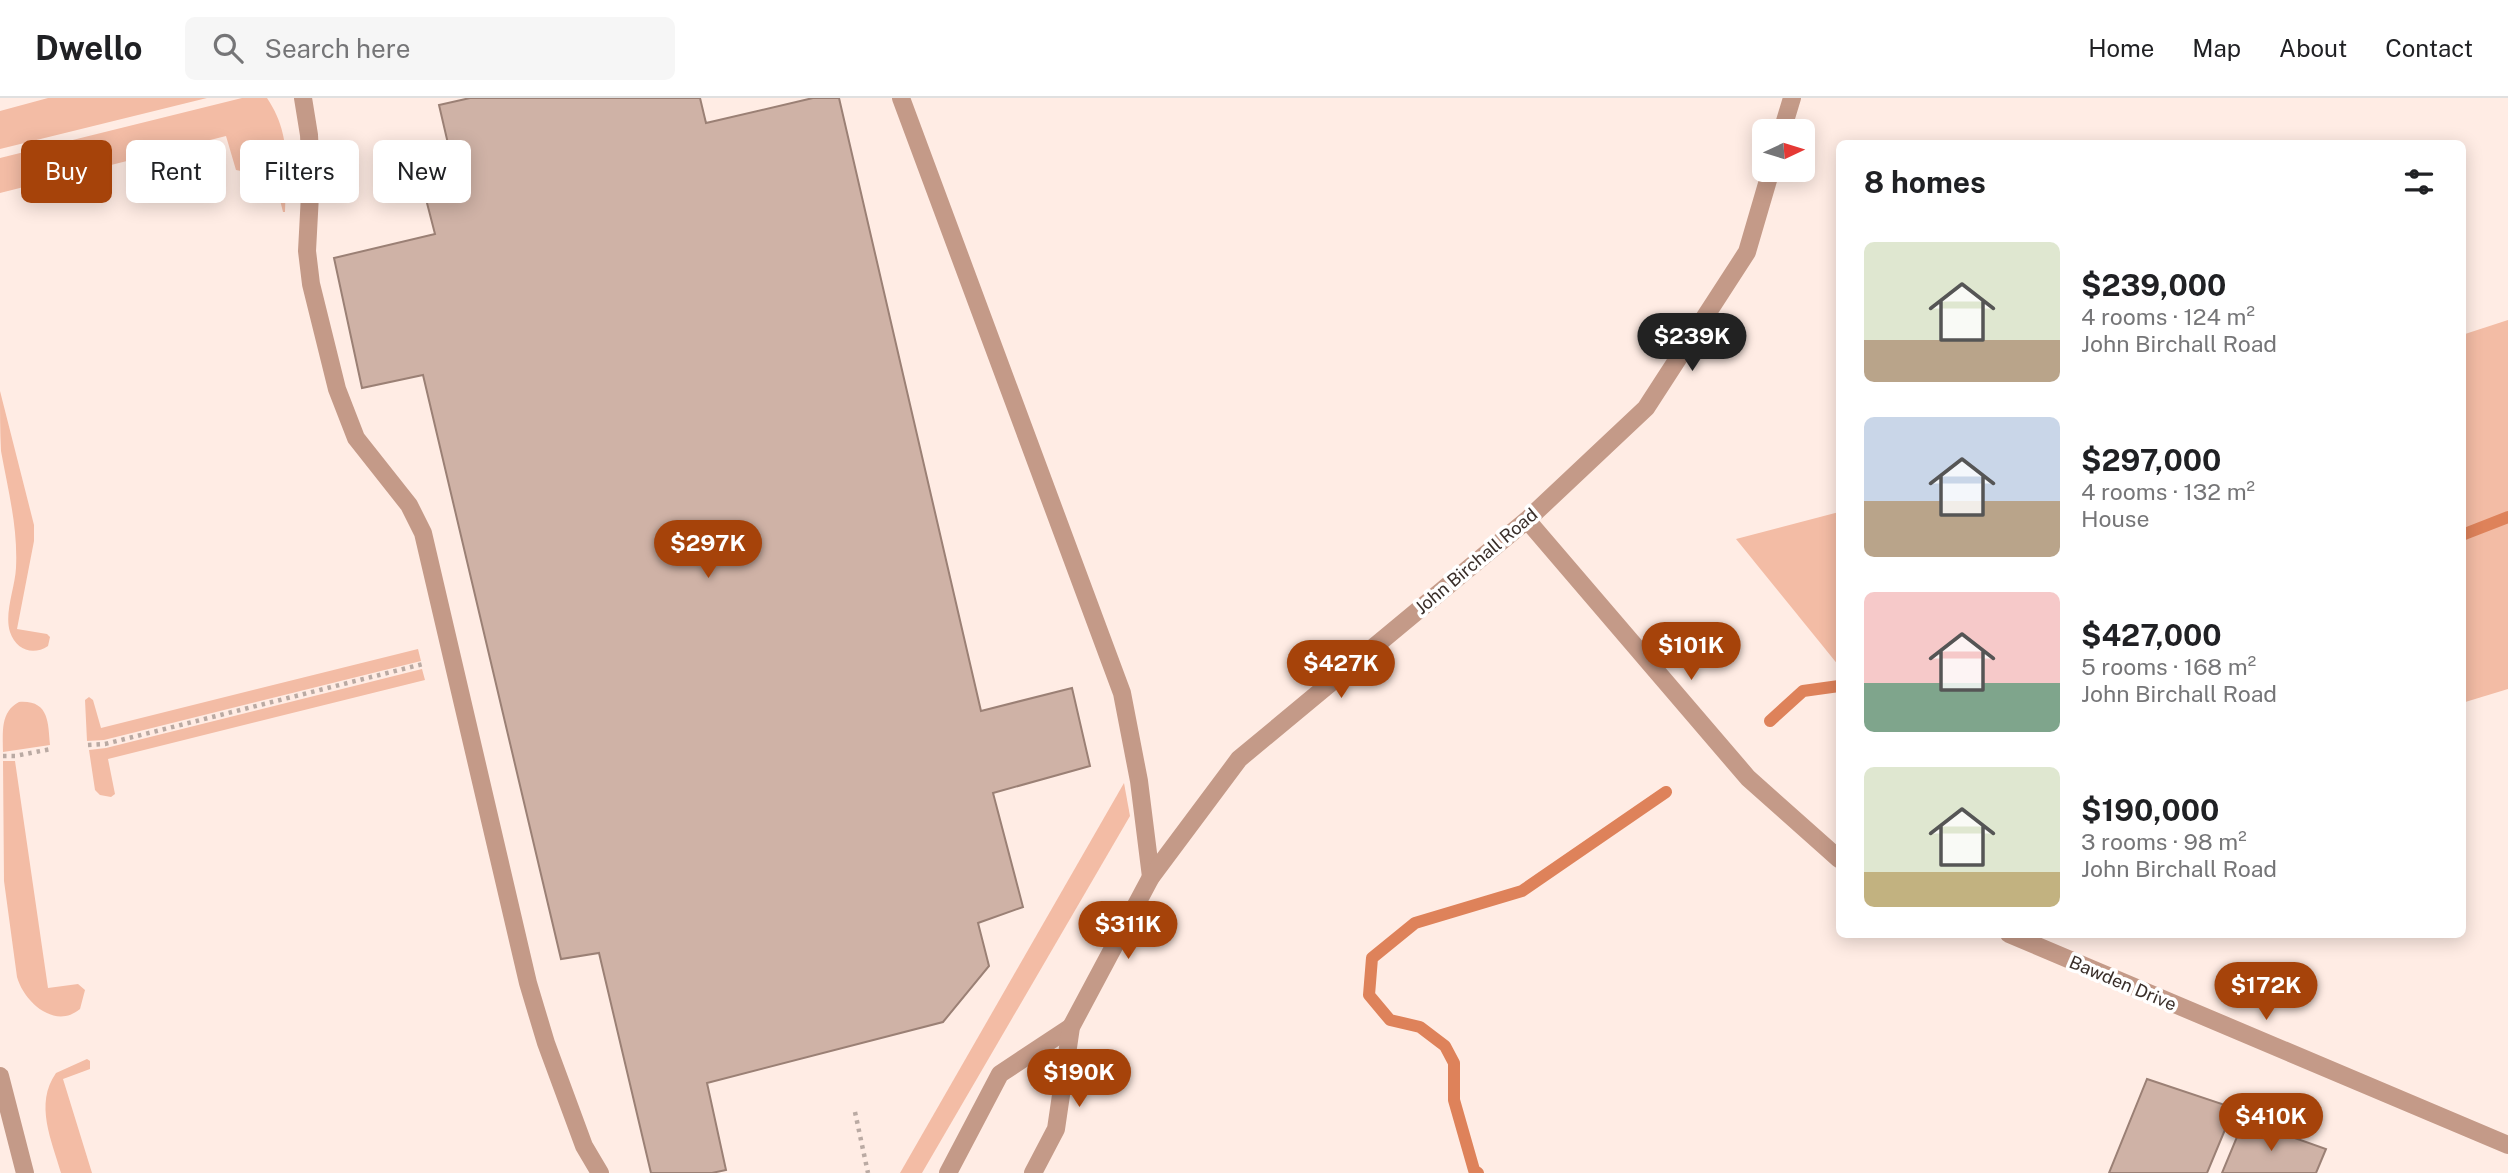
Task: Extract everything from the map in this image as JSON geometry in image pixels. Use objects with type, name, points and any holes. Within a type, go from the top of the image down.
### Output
[{"type":"street","points":[[303,98],[309,135],[311,176],[307,251],[311,284],[337,388],[356,438],[417,518],[423,533],[528,982],[546,1042],[584,1146],[600,1173]]},
{"type":"street","points":[[901,98],[1122,692],[1139,781],[1151,877]]},
{"type":"street","points":[[1786,119],[1792,98]]},
{"type":"street","name":"John Birchall Road","points":[[1033,1173],[1056,1129],[1071,1027],[1151,877],[1239,759],[1527,520],[1646,408],[1747,252],[1767,182]]},
{"type":"street","points":[[1527,520],[1748,778],[1836,856]]},
{"type":"street","name":"Bawden Drive","points":[[2018,938],[2508,1145]]},
{"type":"street","name":"John Birchall Road","points":[[948,1173],[1000,1074],[1071,1027]]},
{"type":"street","points":[[0,1076],[24,1173]]},
{"type":"path","points":[[88,745],[105,744],[452,657]]},
{"type":"path","points":[[3,756],[51,749]]},
{"type":"path","points":[[855,1112],[868,1173]]},
{"type":"shaded area","points":[[48,98],[207,98],[37,140],[21,140],[21,144],[0,149],[0,111]]},
{"type":"shaded area","points":[[242,98],[267,98],[275,112],[284,140],[240,140],[240,171],[236,170],[226,136],[210,140],[126,140],[126,161],[112,165],[112,140],[73,140]]},
{"type":"shaded area","points":[[21,153],[21,188],[0,193],[0,158]]},
{"type":"shaded area","points":[[2508,320],[2508,689],[2466,702],[2466,334]]},
{"type":"shaded area","points":[[0,391],[34,525],[34,541],[17,629],[47,634],[50,637],[48,646],[37,651],[26,650],[16,643],[8,625],[16,553],[12,509],[1,451]]},
{"type":"shaded area","points":[[1836,513],[1836,662],[1736,539]]},
{"type":"shaded area","points":[[418,649],[421,661],[104,740],[87,741],[85,700],[89,697],[93,700],[101,728]]},
{"type":"shaded area","points":[[422,669],[425,680],[108,759],[115,794],[111,797],[100,795],[95,790],[89,750]]},
{"type":"shaded area","points":[[19,702],[36,705],[45,714],[50,745],[3,752],[6,717],[8,711]]},
{"type":"shaded area","points":[[3,761],[15,761],[48,988],[78,984],[85,990],[80,1009],[70,1015],[51,1015],[33,1004],[17,977],[4,881]]},
{"type":"shaded area","points":[[1124,783],[1130,816],[922,1173],[900,1173]]},
{"type":"shaded area","points":[[87,1059],[90,1061],[90,1069],[63,1079],[92,1173],[61,1173],[47,1123],[46,1097],[56,1073]]},
{"type":"building","points":[[470,98],[700,98],[706,123],[813,98],[839,98],[981,711],[1072,688],[1090,766],[993,793],[1023,907],[978,923],[989,966],[943,1022],[707,1083],[726,1170],[712,1173],[651,1173],[599,953],[561,959],[423,375],[362,388],[334,258],[435,234],[427,203],[471,203],[471,140],[447,140],[439,105]]},
{"type":"building","points":[[2147,1079],[2234,1108],[2207,1173],[2109,1173]]},
{"type":"building","points":[[2244,1120],[2326,1149],[2316,1173],[2222,1173]]},
{"type":"waterway","points":[[2466,533],[2508,517]]},
{"type":"waterway","points":[[1770,721],[1803,691],[1836,686]]},
{"type":"waterway","points":[[1478,1173],[1474,1170],[1454,1100],[1454,1063],[1445,1046],[1420,1027],[1390,1020],[1369,995],[1372,958],[1415,923],[1522,891],[1666,792]]}]
